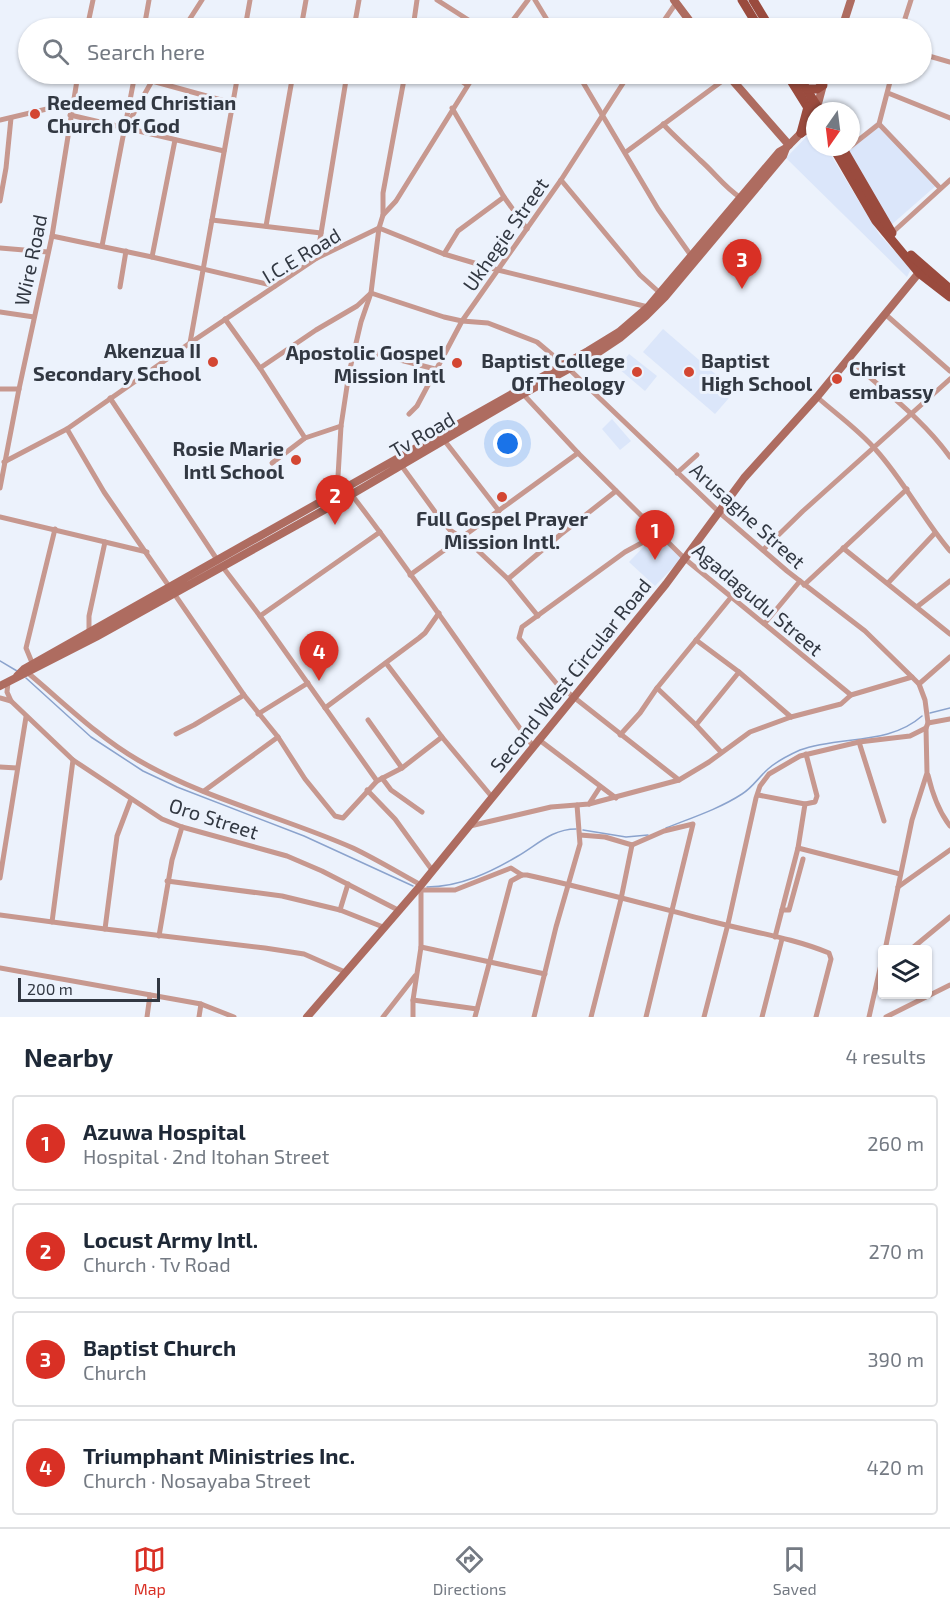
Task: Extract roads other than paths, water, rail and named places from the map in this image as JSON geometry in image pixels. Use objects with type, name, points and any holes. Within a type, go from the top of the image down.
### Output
[{"type":"main road","points":[[742,0],[752,4],[762,18]]},
{"type":"main road","points":[[794,84],[807,102]]},
{"type":"main road","points":[[804,84],[811,102]]},
{"type":"main road","points":[[807,89],[817,89],[823,85]]},
{"type":"main road","points":[[801,133],[806,126]]},
{"type":"main road","points":[[801,133],[806,129]]},
{"type":"main road","points":[[838,156],[876,221],[921,270],[950,297]]},
{"type":"main road","points":[[851,156],[892,233],[921,270],[950,289]]},
{"type":"street","points":[[89,18],[93,0]]},
{"type":"street","points":[[146,18],[149,0]]},
{"type":"street","points":[[190,18],[202,0]]},
{"type":"street","points":[[247,18],[250,0]]},
{"type":"street","points":[[303,18],[306,0]]},
{"type":"street","points":[[356,18],[359,0]]},
{"type":"street","points":[[414,18],[417,0]]},
{"type":"street","points":[[436,0],[465,18]]},
{"type":"street","points":[[514,18],[528,0]]},
{"type":"street","points":[[534,0],[546,18]]},
{"type":"street","points":[[840,18],[845,0]]},
{"type":"street","points":[[845,18],[850,0]]},
{"type":"street","points":[[905,18],[911,0]]},
{"type":"street","points":[[665,18],[675,2],[687,18]]},
{"type":"street","points":[[932,56],[949,60]]},
{"type":"street","name":"Wire Road","points":[[0,488],[52,236],[76,84]]},
{"type":"street","points":[[102,246],[133,84]]},
{"type":"street","points":[[124,129],[150,84]]},
{"type":"street","points":[[163,84],[232,103]]},
{"type":"street","points":[[190,343],[236,84]]},
{"type":"street","points":[[266,226],[291,84]]},
{"type":"street","points":[[317,258],[345,84]]},
{"type":"street","points":[[337,493],[341,426],[349,373],[354,348],[371,293],[379,228],[383,215],[383,193],[403,84]]},
{"type":"street","points":[[584,84],[658,208],[692,257]]},
{"type":"street","name":"Ukhegie Street","points":[[409,414],[417,406],[462,321],[561,180],[622,84]]},
{"type":"street","points":[[626,152],[716,84]]},
{"type":"street","points":[[735,84],[787,147]]},
{"type":"street","points":[[860,138],[879,124],[890,84]]},
{"type":"street","points":[[383,215],[396,201],[467,85]]},
{"type":"street","points":[[818,102],[823,85]]},
{"type":"street","points":[[888,93],[950,118]]},
{"type":"street","points":[[0,120],[72,103]]},
{"type":"street","points":[[452,108],[504,197],[527,229]]},
{"type":"street","points":[[70,115],[224,151]]},
{"type":"street","points":[[0,201],[11,118]]},
{"type":"street","points":[[663,124],[702,161],[720,182],[741,198]]},
{"type":"street","points":[[879,124],[940,188]]},
{"type":"street","name":"Tv Road","points":[[30,669],[89,634],[315,510],[351,494],[523,394],[619,332],[648,307],[779,152],[801,133]]},
{"type":"street","points":[[152,257],[175,140]]},
{"type":"street","name":"Tv Road","points":[[315,510],[337,493],[612,344],[646,316],[687,271],[783,156],[787,147]]},
{"type":"street","points":[[561,180],[640,275],[660,293]]},
{"type":"street","points":[[892,233],[950,180]]},
{"type":"street","points":[[444,254],[458,231],[504,197]]},
{"type":"street","points":[[212,220],[321,233]]},
{"type":"street","points":[[379,228],[444,254],[498,270],[648,307]]},
{"type":"street","name":"I.C.E Road","points":[[4,462],[67,429],[317,258],[379,228]]},
{"type":"street","points":[[52,236],[275,286]]},
{"type":"street","points":[[0,248],[48,252]]},
{"type":"street","points":[[120,287],[126,251]]},
{"type":"street","name":"Second West Circular Road","points":[[307,1017],[383,927],[421,887],[432,870],[685,559],[744,478],[817,397],[921,270]]},
{"type":"street","points":[[260,368],[316,330],[357,306],[371,293]]},
{"type":"street","name":"Arusaghe Street","points":[[371,293],[462,321],[488,323],[537,342],[567,367],[720,513],[802,583],[865,631],[919,684]]},
{"type":"street","points":[[0,312],[34,317]]},
{"type":"street","points":[[885,314],[950,371]]},
{"type":"street","points":[[225,319],[305,438]]},
{"type":"street","points":[[354,348],[435,369]]},
{"type":"street","points":[[849,359],[912,413],[935,436],[950,457]]},
{"type":"street","points":[[763,550],[950,379]]},
{"type":"street","points":[[0,389],[19,389]]},
{"type":"street","name":"Agadagudu Street","points":[[523,394],[578,453],[685,559],[851,695]]},
{"type":"street","points":[[817,397],[875,448],[950,551]]},
{"type":"street","points":[[110,398],[220,564],[379,780],[422,812]]},
{"type":"street","points":[[272,463],[305,438],[341,426]]},
{"type":"street","points":[[67,429],[104,492],[243,695],[278,737],[305,779],[335,816],[343,818],[367,790],[379,780],[402,768],[442,737]]},
{"type":"street","points":[[444,440],[500,511]]},
{"type":"street","points":[[410,574],[578,453]]},
{"type":"street","points":[[677,473],[697,455]]},
{"type":"street","points":[[401,465],[450,530],[462,537],[508,579],[538,616]]},
{"type":"street","points":[[765,623],[802,583],[907,489]]},
{"type":"street","points":[[508,579],[616,491]]},
{"type":"street","points":[[351,494],[439,613],[488,687],[535,743],[616,798]]},
{"type":"street","points":[[0,517],[147,552]]},
{"type":"street","points":[[55,529],[26,648],[30,669],[107,738],[137,759],[163,773],[354,849],[421,887],[455,890],[511,868],[522,875],[569,884],[820,949],[831,956],[816,1017]]},
{"type":"street","points":[[657,530],[647,540],[625,552],[522,627],[519,638],[557,684],[678,780]]},
{"type":"street","points":[[260,616],[380,532]]},
{"type":"street","points":[[888,583],[935,533]]},
{"type":"street","points":[[89,634],[89,616],[105,542]]},
{"type":"street","points":[[843,548],[950,634]]},
{"type":"street","points":[[918,606],[950,581]]},
{"type":"street","name":"Tv Road","points":[[3,683],[172,590]]},
{"type":"street","points":[[620,735],[732,596]]},
{"type":"street","points":[[325,708],[425,633],[439,613]]},
{"type":"street","points":[[696,640],[739,672],[791,717]]},
{"type":"street","points":[[886,945],[912,820],[927,773],[925,700],[919,684],[950,657]]},
{"type":"street","points":[[386,663],[442,737],[492,797]]},
{"type":"street","points":[[696,725],[739,672]]},
{"type":"street","points":[[469,826],[551,807],[588,804],[616,798],[678,780],[709,762],[750,732],[791,717],[841,704],[851,695],[912,677]]},
{"type":"street","points":[[3,683],[11,701]]},
{"type":"street","points":[[258,714],[308,683]]},
{"type":"street","points":[[657,688],[721,752]]},
{"type":"street","points":[[176,734],[243,695]]},
{"type":"street","points":[[0,698],[11,701]]},
{"type":"street","name":"Oro Street","points":[[11,701],[73,760],[162,819],[182,827],[287,856],[398,910]]},
{"type":"street","points":[[0,878],[26,717]]},
{"type":"street","points":[[704,1017],[728,924],[759,786],[769,774],[806,754],[859,742],[910,736],[927,725],[950,719]]},
{"type":"street","points":[[368,720],[402,768]]},
{"type":"street","points":[[204,790],[278,737]]},
{"type":"street","points":[[859,742],[884,821]]},
{"type":"street","points":[[758,795],[805,804],[815,802],[817,796],[806,754]]},
{"type":"street","points":[[52,922],[73,760]]},
{"type":"street","points":[[0,768],[17,768]]},
{"type":"street","points":[[927,773],[939,806],[950,826]]},
{"type":"street","points":[[588,804],[600,787]]},
{"type":"street","points":[[367,790],[395,819],[432,870]]},
{"type":"street","points":[[105,929],[117,836],[131,799]]},
{"type":"street","points":[[762,1017],[782,910],[798,848],[805,804]]},
{"type":"street","points":[[534,1017],[580,844],[577,805]]},
{"type":"street","points":[[580,835],[605,837],[632,845],[664,831],[693,824],[646,1017]]},
{"type":"street","points":[[159,936],[167,881],[182,827]]},
{"type":"street","points":[[591,1017],[632,845]]},
{"type":"street","points":[[798,848],[900,874]]},
{"type":"street","points":[[898,887],[950,850]]},
{"type":"street","points":[[782,910],[789,910],[803,859]]},
{"type":"street","points":[[476,1017],[511,881],[522,875]]},
{"type":"street","points":[[167,881],[282,896],[340,910],[383,927]]},
{"type":"street","points":[[340,910],[348,884]]},
{"type":"street","points":[[412,1017],[421,947],[421,887]]},
{"type":"street","points":[[0,915],[304,954],[345,972]]},
{"type":"street","points":[[916,945],[950,917]]},
{"type":"street","points":[[421,947],[545,974]]},
{"type":"street","points":[[0,968],[201,1004],[234,1017]]},
{"type":"street","points":[[383,1017],[417,974]]},
{"type":"street","points":[[869,1017],[878,979]]},
{"type":"street","points":[[886,1017],[950,985]]},
{"type":"street","points":[[147,1017],[150,995]]},
{"type":"street","points":[[413,999],[477,1009]]},
{"type":"street","points":[[199,1017],[201,1004]]},
{"type":"waterway","points":[[0,661],[17,671]]},
{"type":"waterway","points":[[26,678],[91,737],[143,771],[177,787],[304,836],[413,886]]},
{"type":"waterway","points":[[930,713],[950,708]]},
{"type":"waterway","points":[[666,828],[705,813],[742,794],[772,766],[800,750],[815,745],[863,739],[894,732],[922,716]]},
{"type":"waterway","points":[[427,887],[475,878],[508,862],[545,838],[559,832],[576,829]]},
{"type":"waterway","points":[[583,830],[626,837],[648,835]]},
{"type":"place","name":"Redeemed Christian Church Of God","points":[[35,114]]},
{"type":"place","name":"Baptist Church","points":[[742,289]]},
{"type":"place","name":"Akenzua II Secondary School","points":[[213,362]]},
{"type":"place","name":"Apostolic Gospel Mission Intl","points":[[457,363]]},
{"type":"place","name":"Baptist College Of Theology","points":[[637,372]]},
{"type":"place","name":"Baptist High School","points":[[689,372]]},
{"type":"place","name":"Christ embassy","points":[[837,379]]},
{"type":"place","name":"Rosie Marie Intl School","points":[[296,460]]},
{"type":"place","name":"Full Gospel Prayer Mission Intl.","points":[[502,497]]},
{"type":"place","name":"Locust Army Intl.","points":[[335,525]]},
{"type":"place","name":"Azuwa Hospital","points":[[655,560]]},
{"type":"place","name":"Triumphant Ministries Inc.","points":[[319,681]]}]
